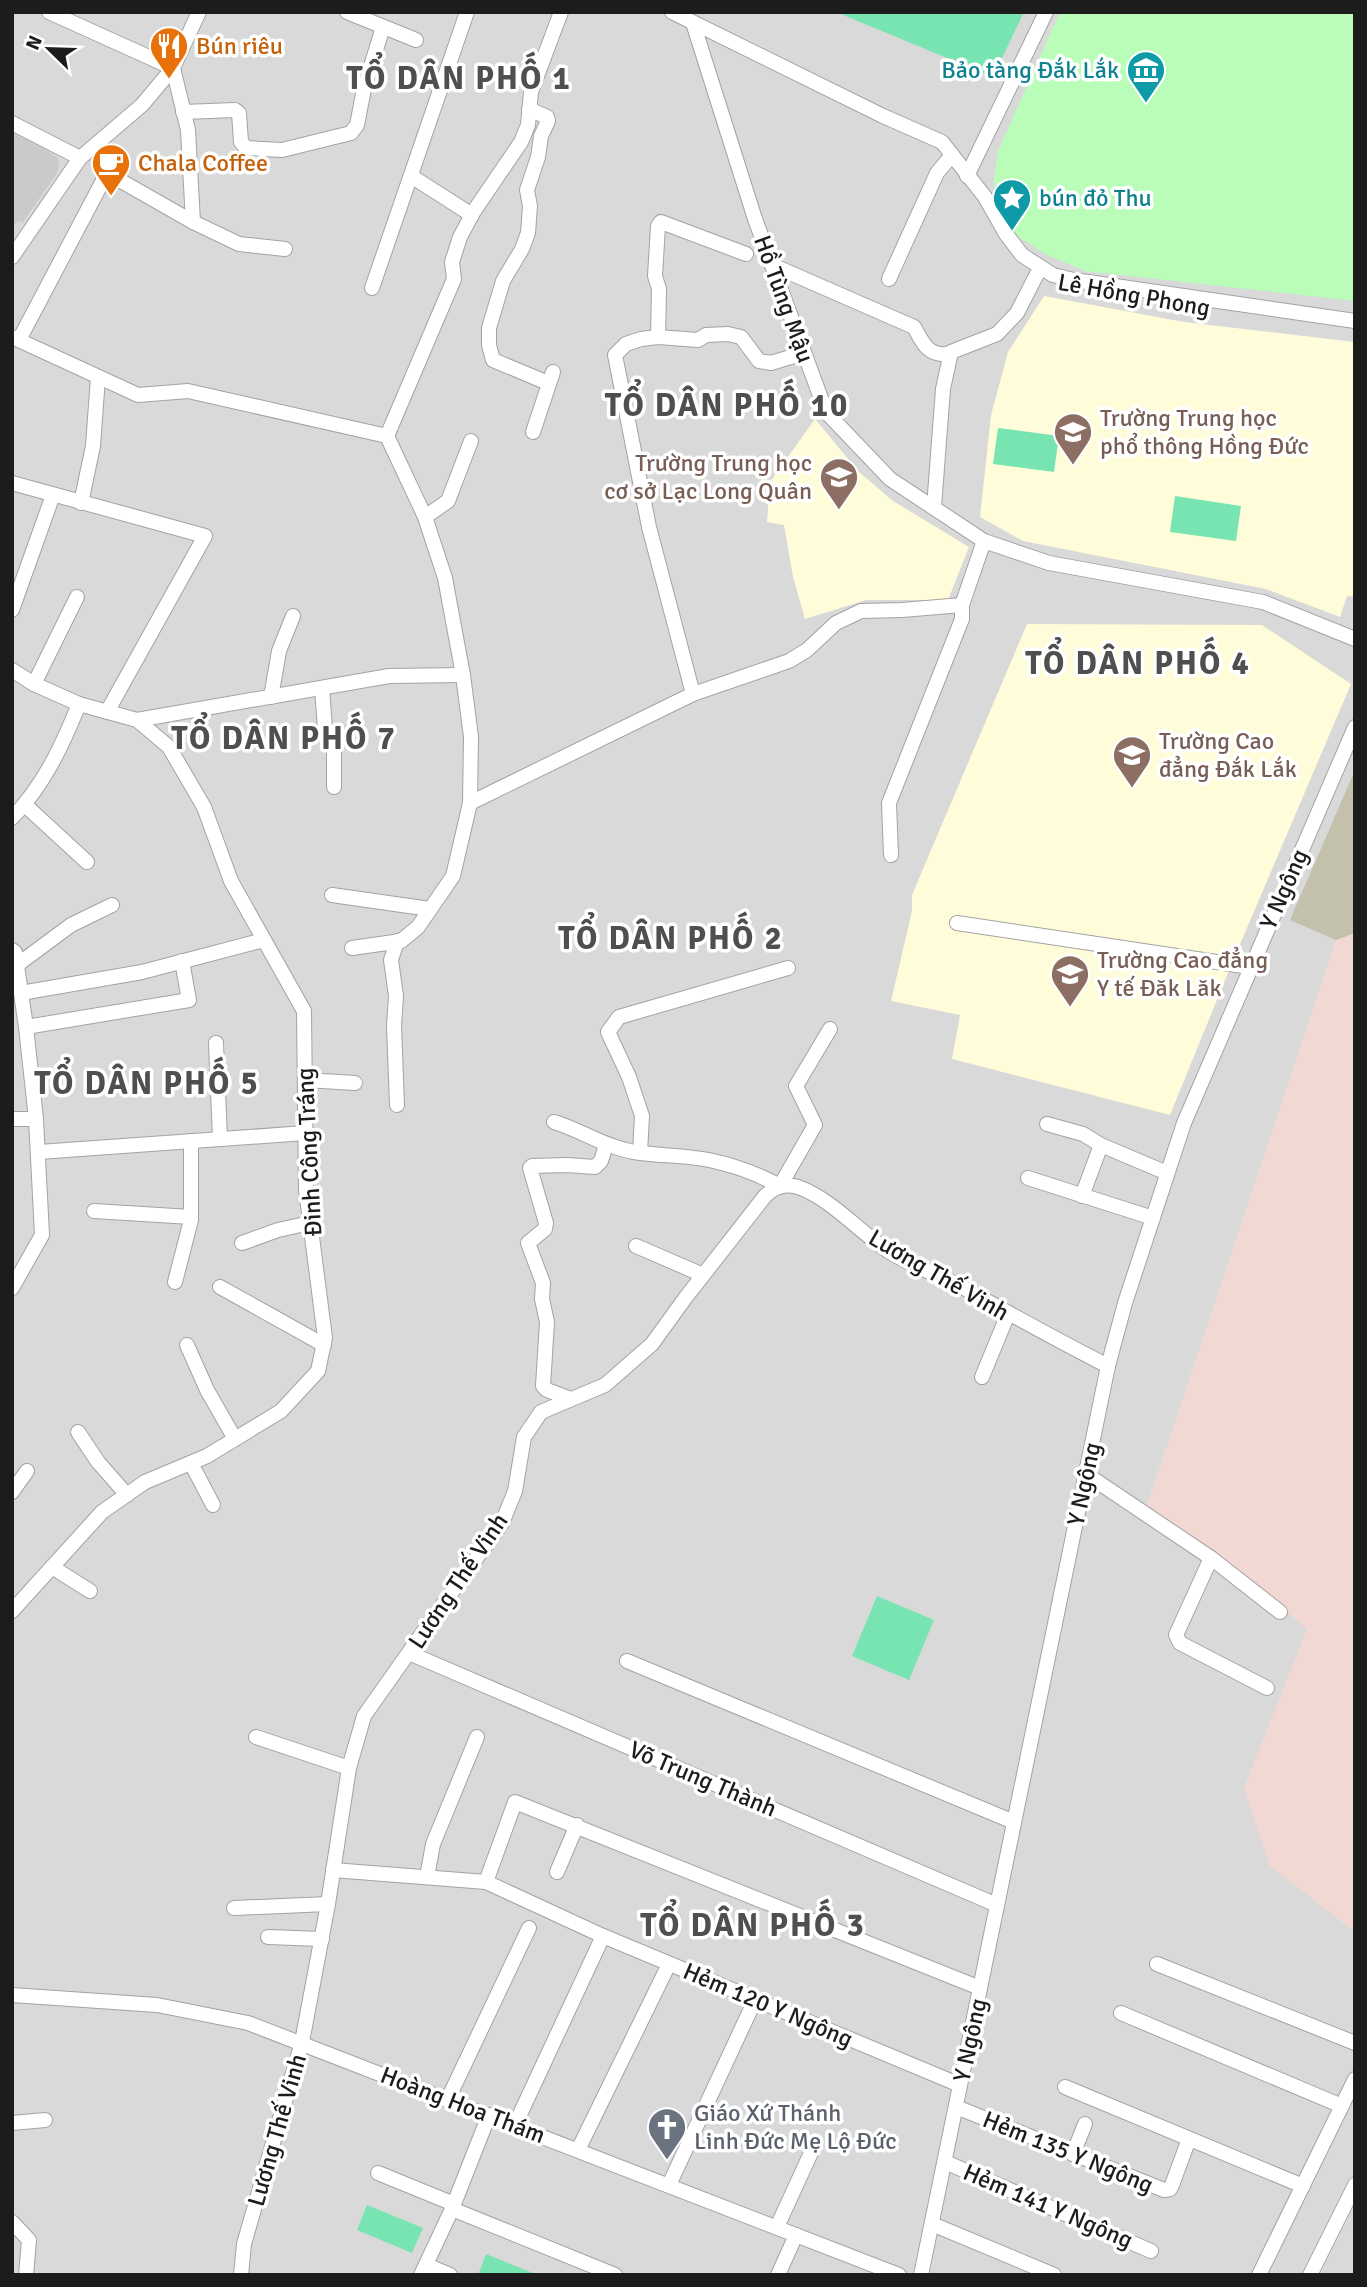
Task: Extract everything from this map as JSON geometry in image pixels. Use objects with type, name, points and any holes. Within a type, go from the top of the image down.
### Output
[{"type":"street","points":[[49,12],[173,68]]},
{"type":"street","points":[[12,257],[80,158],[142,105],[173,68],[199,12]]},
{"type":"street","points":[[347,12],[416,40]]},
{"type":"street","points":[[372,288],[467,12]]},
{"type":"street","points":[[352,948],[401,941],[418,927],[453,876],[470,803],[471,737],[463,676],[444,578],[425,517],[387,436],[454,279],[452,262],[460,237],[521,142],[527,125],[531,92],[561,12]]},
{"type":"street","points":[[967,176],[1046,12]]},
{"type":"street","name":"Lê Hồng Phong","points":[[678,13],[693,23],[883,116],[942,142],[985,197],[1006,234],[1022,255],[1053,275],[1355,321]]},
{"type":"street","name":"Hồ Tùng Mậu","points":[[693,23],[755,219],[826,412],[890,479],[985,541],[1049,563],[1263,601],[1355,639]]},
{"type":"street","points":[[183,111],[235,110],[239,113],[241,142],[246,148],[282,150],[351,133],[357,125],[364,89],[383,27]]},
{"type":"street","points":[[173,68],[188,130],[193,222]]},
{"type":"street","points":[[529,108],[547,117],[548,121],[541,136],[538,157],[527,190],[530,206],[528,233],[495,300],[489,328],[489,345],[493,360],[551,377],[533,432]]},
{"type":"street","points":[[12,123],[80,158]]},
{"type":"street","points":[[889,279],[937,173],[952,155]]},
{"type":"street","points":[[285,249],[239,244],[193,222],[107,173],[16,339],[138,395],[188,391],[387,436]]},
{"type":"street","points":[[411,176],[472,215]]},
{"type":"street","name":"Lê Hồng Phong","points":[[967,176],[976,201],[1001,241],[1017,261],[1051,282],[1072,289],[1355,329]]},
{"type":"street","points":[[658,337],[659,289],[654,276],[658,226],[661,222],[746,254]]},
{"type":"street","points":[[772,265],[914,327],[928,350],[947,354]]},
{"type":"street","points":[[933,507],[943,389],[951,352],[997,334],[1017,313],[1037,274]]},
{"type":"street","points":[[693,694],[649,527],[615,355],[626,344],[641,339],[658,337],[698,340],[706,335],[728,334],[741,337],[759,361],[771,363],[804,353]]},
{"type":"street","points":[[80,503],[93,446],[98,377]]},
{"type":"street","points":[[425,517],[447,501],[471,441]]},
{"type":"street","points":[[12,482],[205,536],[107,712]]},
{"type":"street","points":[[12,610],[53,495]]},
{"type":"street","points":[[891,855],[889,803],[962,619],[962,605],[985,541]]},
{"type":"street","points":[[34,684],[77,597]]},
{"type":"street","points":[[470,803],[693,694],[789,661],[807,650],[836,623],[861,611],[962,605]]},
{"type":"street","points":[[271,697],[279,652],[293,617]]},
{"type":"street","name":"Đinh Công Tráng","points":[[12,670],[34,684],[79,704],[137,720],[169,747],[204,807],[231,881],[304,1011],[306,1190],[325,1338],[318,1371],[281,1411],[207,1456],[145,1482],[103,1512],[12,1611]]},
{"type":"street","points":[[137,720],[389,676],[463,676]]},
{"type":"street","points":[[322,688],[325,729],[334,746],[334,787]]},
{"type":"street","points":[[79,704],[58,754],[17,810],[87,862]]},
{"type":"street","name":"Y Ngông","points":[[921,2275],[1108,1366],[1125,1303],[1184,1123],[1355,727]]},
{"type":"street","points":[[332,895],[430,909]]},
{"type":"street","points":[[17,965],[71,925],[113,905]]},
{"type":"street","points":[[957,923],[1250,967]]},
{"type":"street","points":[[22,993],[142,972],[264,940]]},
{"type":"street","points":[[397,941],[391,960],[396,996],[394,1026],[397,1105]]},
{"type":"street","points":[[12,950],[15,952],[22,993],[36,1119],[42,1236],[12,1288]]},
{"type":"street","points":[[26,1027],[189,1000],[182,961]]},
{"type":"street","points":[[640,1153],[642,1116],[629,1077],[608,1032],[619,1017],[788,968]]},
{"type":"street","points":[[554,1122],[571,1127],[606,1145],[640,1153],[710,1160],[762,1176],[780,1186],[815,1125],[796,1086],[830,1028]]},
{"type":"street","points":[[216,1043],[220,1139]]},
{"type":"street","points":[[305,1080],[355,1083]]},
{"type":"street","points":[[12,1119],[36,1119]]},
{"type":"street","points":[[1047,1124],[1083,1135],[1167,1173]]},
{"type":"street","points":[[39,1152],[305,1133]]},
{"type":"street","points":[[175,1282],[191,1217],[191,1141]]},
{"type":"street","points":[[571,1399],[543,1386],[547,1322],[542,1299],[543,1283],[528,1243],[545,1229],[546,1223],[530,1168],[551,1164],[594,1167],[601,1161],[606,1145]]},
{"type":"street","points":[[1082,1196],[1101,1145]]},
{"type":"street","points":[[1028,1178],[1153,1218]]},
{"type":"street","name":"Lương Thế Vinh","points":[[241,2275],[244,2244],[302,2042],[328,1904],[349,1768],[365,1716],[502,1523],[515,1491],[524,1437],[541,1412],[605,1385],[652,1344],[765,1196],[780,1186],[798,1187],[811,1194],[891,1253],[960,1286],[1108,1366]]},
{"type":"street","points":[[94,1211],[191,1217]]},
{"type":"street","points":[[242,1243],[278,1230],[310,1223]]},
{"type":"street","points":[[636,1247],[703,1275]]},
{"type":"street","points":[[220,1287],[324,1345]]},
{"type":"street","points":[[982,1377],[1008,1314]]},
{"type":"street","points":[[187,1345],[207,1390],[235,1439]]},
{"type":"street","points":[[78,1432],[98,1462],[127,1495]]},
{"type":"street","points":[[191,1463],[214,1505]]},
{"type":"street","points":[[12,1492],[27,1471]]},
{"type":"street","points":[[1086,1474],[1211,1558],[1280,1612]]},
{"type":"street","points":[[1211,1558],[1176,1635],[1180,1643],[1267,1688]]},
{"type":"street","points":[[52,1567],[90,1591]]},
{"type":"street","name":"Võ Trung Thành","points":[[409,1653],[997,1905]]},
{"type":"street","points":[[627,1661],[1014,1822]]},
{"type":"street","points":[[256,1737],[349,1768]]},
{"type":"street","points":[[427,1877],[433,1844],[477,1737]]},
{"type":"street","points":[[486,1882],[515,1802],[980,1988]]},
{"type":"street","points":[[557,1872],[577,1825]]},
{"type":"street","name":"Hẻm 120 Y Ngông","points":[[333,1870],[486,1882],[603,1936],[960,2085]]},
{"type":"street","points":[[234,1908],[328,1904]]},
{"type":"street","points":[[448,2099],[529,1928]]},
{"type":"street","points":[[515,2125],[603,1936]]},
{"type":"street","points":[[268,1937],[321,1938]]},
{"type":"street","points":[[578,2150],[669,1964]]},
{"type":"street","points":[[1157,1964],[1355,2043]]},
{"type":"street","name":"Hoàng Hoa Thám","points":[[12,1994],[157,2005],[248,2023],[898,2275]]},
{"type":"street","points":[[669,2185],[755,2000]]},
{"type":"street","points":[[1121,2013],[1342,2106]]},
{"type":"street","points":[[1259,2275],[1355,2079]]},
{"type":"street","points":[[1065,2087],[1303,2186]]},
{"type":"street","name":"Hẻm 135 Y Ngông","points":[[956,2107],[1167,2190],[1172,2185],[1189,2139]]},
{"type":"street","points":[[450,2275],[424,2270],[489,2115]]},
{"type":"street","points":[[12,2123],[45,2120]]},
{"type":"street","points":[[1073,2154],[1085,2124]]},
{"type":"street","points":[[777,2227],[815,2144]]},
{"type":"street","name":"Hẻm 141 Y Ngông","points":[[944,2162],[1151,2251]]},
{"type":"street","points":[[378,2173],[615,2275]]},
{"type":"street","points":[[1310,2275],[1355,2185]]},
{"type":"street","points":[[12,2222],[29,2240],[26,2275]]},
{"type":"street","points":[[932,2224],[1054,2275]]},
{"type":"street","points":[[778,2275],[796,2235]]},
{"type":"shaded area","points":[[12,12],[1355,12],[1355,2275],[12,2275]]},
{"type":"shaded area","points":[[12,132],[47,150],[58,159],[59,167],[23,222],[19,221],[12,226]]},
{"type":"shaded area","points":[[1044,296],[1184,322],[1355,342],[1355,597],[1347,596],[1340,617],[1266,589],[1023,541],[980,517],[991,415],[1008,352]]},
{"type":"shaded area","name":"Trường Trung học cơ sở Lạc Long Quân","points":[[815,419],[858,471],[893,501],[969,547],[948,600],[866,600],[805,619],[793,577],[784,525],[767,522],[770,482]]},
{"type":"shaded area","name":"Trường Cao đẳng Đắk Lắk","points":[[1027,624],[1262,625],[1351,684],[1170,1115],[952,1059],[960,1015],[891,1001],[912,911],[912,895]]},
{"type":"shaded area","points":[[1355,770],[1355,933],[1336,940],[1290,920]]},
{"type":"shaded area","points":[[1355,933],[1355,1932],[1270,1866],[1244,1788],[1307,1629],[1232,1565],[1147,1505],[1336,940]]},
{"type":"green space","points":[[836,12],[1024,12],[993,77]]},
{"type":"green space","points":[[1060,12],[1355,12],[1355,301],[1085,271],[1045,254],[1013,233],[1001,215],[996,197],[994,182],[998,151]]},
{"type":"green space","points":[[998,428],[1059,436],[1054,472],[993,464]]},
{"type":"green space","points":[[1175,496],[1241,506],[1236,541],[1170,532]]},
{"type":"green space","points":[[877,1596],[934,1620],[909,1680],[852,1656]]},
{"type":"green space","points":[[367,2205],[423,2228],[412,2253],[357,2230]]},
{"type":"green space","points":[[486,2254],[538,2275],[478,2275]]},
{"type":"place","name":"Bún riêu","points":[[169,80]]},
{"type":"place","name":"Bảo tàng Đắk Lắk","points":[[1146,104]]},
{"type":"place","name":"Chala Coffee","points":[[111,197]]},
{"type":"place","name":"bún đỏ Thu","points":[[1012,232]]},
{"type":"place","name":"Trường Trung học phổ thông Hồng Đức","points":[[1073,466]]},
{"type":"place","name":"Trường Trung học cơ sở Lạc Long Quân","points":[[839,511]]},
{"type":"place","name":"Trường Cao đẳng Đắk Lắk","points":[[1132,789]]},
{"type":"place","name":"Trường Cao đẳng Y tế Đăk Lăk","points":[[1070,1008]]},
{"type":"place","name":"Giáo Xứ Thánh Linh Đức Mẹ Lộ Đức","points":[[667,2161]]},
{"type":"district","name":"TỔ DÂN PHỐ 1","points":[[459,78]]},
{"type":"district","name":"TỔ DÂN PHỐ 10","points":[[727,405]]},
{"type":"district","name":"TỔ DÂN PHỐ 4","points":[[1138,663]]},
{"type":"district","name":"TỔ DÂN PHỐ 7","points":[[284,738]]},
{"type":"district","name":"TỔ DÂN PHỐ 2","points":[[671,938]]},
{"type":"district","name":"TỔ DÂN PHỐ 5","points":[[147,1083]]},
{"type":"district","name":"TỔ DÂN PHỐ 3","points":[[753,1925]]}]
